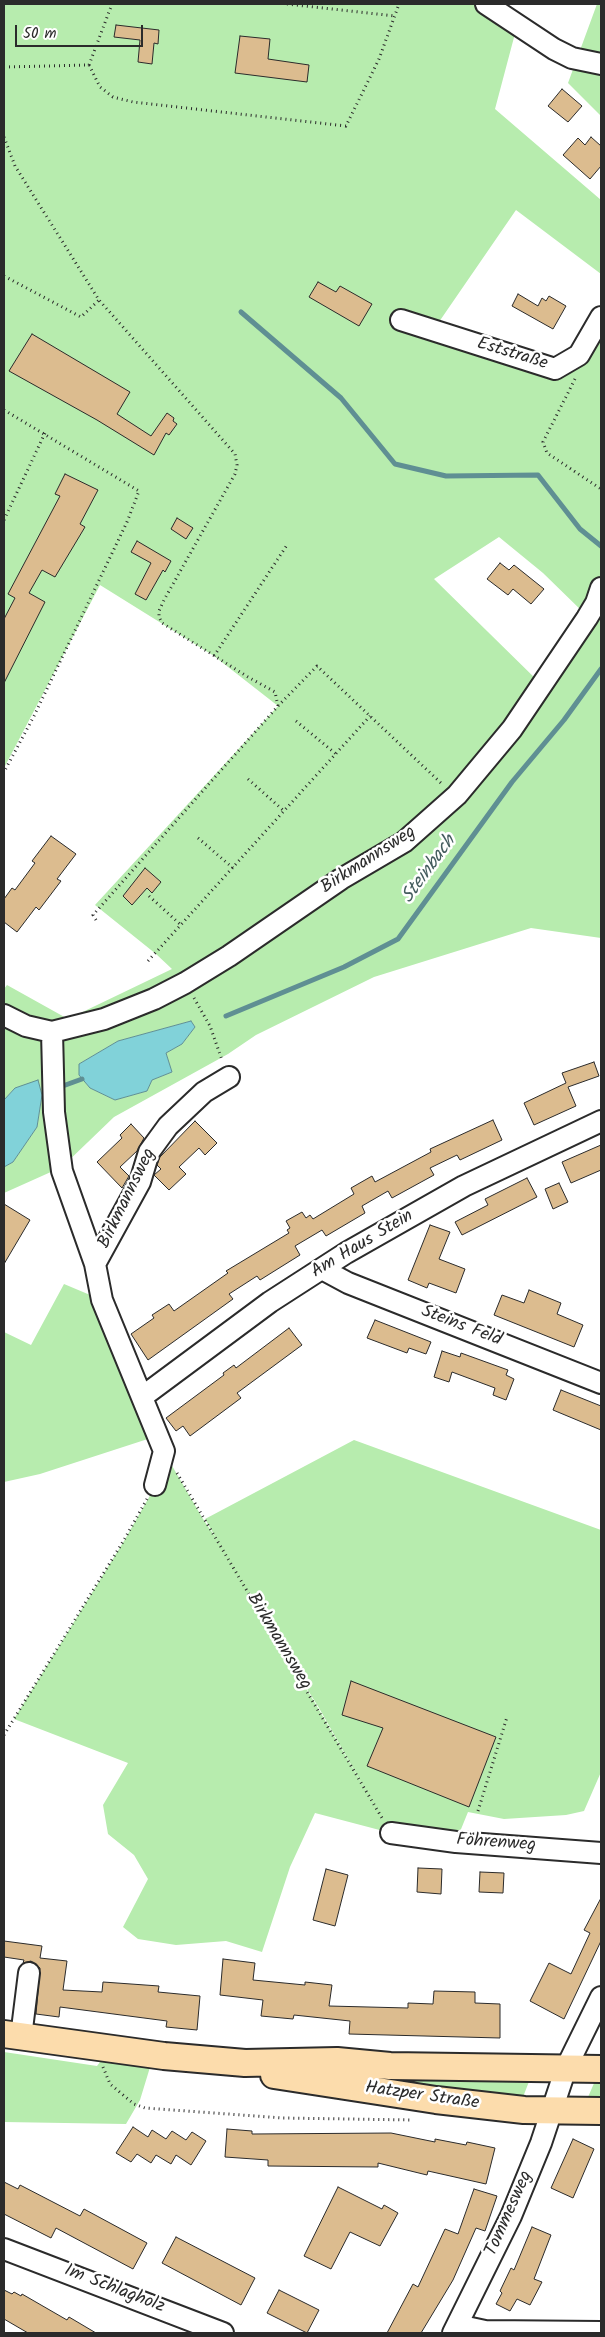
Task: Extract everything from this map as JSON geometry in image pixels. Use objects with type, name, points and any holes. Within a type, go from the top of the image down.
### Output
[{"type":"main road","name":"Hatzper Straße","points":[[13,2035],[164,2056],[245,2063],[337,2061],[390,2066],[559,2089],[601,2111]]},
{"type":"main road","name":"Hatzper Straße","points":[[245,2063],[275,2076],[436,2100],[524,2110],[559,2089],[601,2069]]},
{"type":"street","points":[[486,4],[554,49],[572,58],[601,64]]},
{"type":"street","name":"Eststraße","points":[[401,320],[555,369],[579,355],[601,317]]},
{"type":"street","name":"Birkmannsweg","points":[[4,1015],[26,1026],[52,1032],[104,1019],[229,956],[341,879],[404,842],[457,795],[512,729],[587,618],[596,603],[601,588]]},
{"type":"street","name":"Birkmannsweg","points":[[52,1032],[54,1112],[62,1171],[95,1264],[102,1300],[164,1451]]},
{"type":"street","name":"Birkmannsweg","points":[[95,1264],[140,1182],[149,1152],[168,1126],[204,1092],[229,1077]]},
{"type":"street","name":"Am Haus Stein","points":[[142,1397],[270,1302],[388,1228],[464,1186],[601,1121]]},
{"type":"street","name":"Steins Feld","points":[[322,1269],[348,1283],[601,1383]]},
{"type":"street","points":[[155,1485],[164,1451]]},
{"type":"street","name":"Föhrenweg","points":[[391,1833],[456,1842],[601,1853]]},
{"type":"street","points":[[13,2035],[30,1973]]},
{"type":"street","name":"Tommesweg","points":[[455,2329],[511,2216],[541,2143],[559,2089],[601,1997]]},
{"type":"street","name":"Im Schlagholz","points":[[4,2249],[223,2333]]},
{"type":"street","points":[[455,2329],[601,2332]]},
{"type":"path","points":[[112,4],[89,65],[100,87],[113,96],[133,102],[346,126],[364,93],[399,4]]},
{"type":"path","points":[[287,4],[395,16]]},
{"type":"path","points":[[4,67],[89,65]]},
{"type":"path","points":[[4,137],[15,166],[99,300],[235,454],[237,465],[235,474],[158,611],[162,623],[275,692],[278,706]]},
{"type":"path","points":[[4,276],[81,317],[99,300]]},
{"type":"path","points":[[579,355],[581,367],[543,442],[547,453],[601,489]]},
{"type":"path","points":[[4,410],[139,491],[127,522],[34,716],[4,772]]},
{"type":"path","points":[[4,520],[45,433]]},
{"type":"path","points":[[214,656],[287,545]]},
{"type":"path","points":[[96,920],[92,915],[278,706],[317,666],[441,783]]},
{"type":"path","points":[[148,961],[182,926],[370,716]]},
{"type":"path","points":[[296,721],[336,754]]},
{"type":"path","points":[[248,779],[284,811]]},
{"type":"path","points":[[198,838],[233,868]]},
{"type":"path","points":[[149,896],[182,926]]},
{"type":"path","points":[[174,984],[210,1026],[229,1077]]},
{"type":"path","name":"Birkmannsweg","points":[[164,1451],[391,1833]]},
{"type":"path","points":[[4,1736],[124,1540],[155,1485]]},
{"type":"path","points":[[478,1811],[507,1717]]},
{"type":"path","points":[[102,2064],[110,2084],[134,2104],[146,2108],[283,2118],[417,2120]]},
{"type":"green space","points":[[4,4],[484,4],[517,26],[495,109],[601,200],[601,274],[516,210],[430,335],[472,349],[555,369],[571,365],[601,317],[601,574],[585,614],[543,573],[499,537],[434,579],[541,684],[512,728],[465,783],[403,841],[341,877],[229,954],[192,976],[230,959],[342,880],[406,843],[457,796],[513,729],[586,616],[601,579],[601,938],[531,928],[374,977],[256,1035],[228,1054],[114,1117],[62,1167],[4,1193],[4,1167],[13,1162],[37,1127],[42,1095],[38,1081],[15,1088],[4,1100],[4,989],[7,985],[68,1019],[172,969],[95,905],[278,706],[214,656],[100,585],[4,768]],"holes":[[[191,1021],[195,1027],[182,1044],[166,1053],[172,1072],[152,1080],[147,1091],[115,1100],[90,1088],[79,1075],[79,1064],[118,1041]]]},
{"type":"green space","points":[[597,4],[601,4],[601,116],[568,83]]},
{"type":"green space","points":[[64,1284],[102,1300],[157,1436],[40,1474],[4,1482],[4,1332],[31,1345]]},
{"type":"green space","points":[[354,1440],[601,1530],[601,1772],[584,1811],[566,1815],[504,1819],[468,1812],[457,1839],[391,1833],[315,1813],[290,1867],[262,1952],[226,1941],[176,1945],[138,1939],[123,1927],[148,1879],[134,1855],[108,1834],[103,1805],[128,1763],[14,1719],[124,1541],[156,1485],[164,1452],[216,1538],[205,1519]],"holes":[[[284,1652],[319,1708],[370,1798]]]},
{"type":"green space","points":[[4,2052],[97,2066],[103,2058],[151,2064],[140,2100],[126,2124],[4,2122]]},
{"type":"green space","points":[[320,2072],[530,2079],[523,2097],[450,2093]]},
{"type":"green space","points":[[601,2079],[601,2104],[585,2104],[595,2081]]},
{"type":"water","points":[[191,1021],[195,1027],[182,1044],[166,1053],[172,1072],[152,1080],[147,1091],[115,1100],[90,1088],[79,1075],[79,1064],[118,1041]]},
{"type":"water","points":[[38,1080],[42,1095],[37,1127],[13,1162],[4,1167],[4,1100],[15,1088]]},
{"type":"building","points":[[116,25],[159,30],[158,44],[154,43],[152,64],[138,62],[140,40],[114,37]]},
{"type":"building","points":[[240,36],[270,39],[268,59],[309,65],[307,82],[235,73]]},
{"type":"building","points":[[562,89],[582,106],[568,122],[548,106]]},
{"type":"building","points":[[591,137],[601,146],[601,166],[590,179],[563,155],[578,138],[585,145]]},
{"type":"building","points":[[318,282],[336,292],[340,286],[372,304],[359,326],[309,297]]},
{"type":"building","points":[[518,294],[538,306],[542,298],[546,301],[549,296],[566,306],[553,329],[512,306]]},
{"type":"building","points":[[32,334],[130,392],[117,414],[151,436],[167,413],[174,418],[173,421],[177,424],[169,435],[166,433],[154,455],[97,420],[9,371]]},
{"type":"building","points":[[65,474],[98,490],[80,524],[85,527],[55,577],[42,570],[29,593],[45,602],[4,683],[4,619],[15,598],[8,594],[60,496],[55,494]]},
{"type":"building","points":[[177,518],[193,528],[186,539],[171,529]]},
{"type":"building","points":[[137,541],[171,561],[165,572],[163,570],[146,600],[135,594],[151,563],[131,552]]},
{"type":"building","points":[[500,563],[509,570],[514,565],[544,589],[531,604],[513,589],[508,595],[487,579]]},
{"type":"building","points":[[51,836],[76,854],[57,879],[61,881],[39,910],[36,907],[17,932],[4,922],[4,899],[12,888],[15,890],[35,863],[32,861]]},
{"type":"building","points":[[145,868],[161,882],[152,893],[147,888],[132,905],[123,896]]},
{"type":"building","points":[[594,1062],[599,1076],[568,1087],[576,1106],[534,1125],[524,1103],[566,1083],[562,1073]]},
{"type":"building","points":[[493,1120],[502,1140],[460,1160],[457,1155],[430,1168],[434,1175],[392,1198],[388,1191],[362,1206],[365,1213],[326,1236],[322,1230],[295,1246],[300,1255],[260,1280],[257,1276],[229,1294],[233,1299],[148,1360],[131,1334],[154,1318],[152,1315],[169,1304],[174,1311],[228,1273],[226,1271],[289,1233],[287,1230],[290,1228],[286,1221],[302,1212],[306,1218],[310,1215],[313,1219],[354,1194],[351,1188],[372,1176],[375,1182],[431,1152],[430,1149]]},
{"type":"building","points":[[195,1121],[217,1143],[205,1155],[199,1148],[179,1167],[186,1174],[169,1190],[154,1175],[161,1169],[157,1165],[160,1157]]},
{"type":"building","points":[[131,1124],[144,1138],[137,1151],[120,1167],[129,1176],[122,1188],[97,1162],[122,1138],[120,1135]]},
{"type":"building","points":[[601,1145],[601,1170],[571,1183],[562,1162]]},
{"type":"building","points":[[527,1178],[537,1197],[462,1235],[455,1222],[488,1205],[485,1199]]},
{"type":"building","points":[[559,1183],[568,1202],[553,1209],[545,1189]]},
{"type":"building","points":[[4,1204],[30,1220],[4,1264]]},
{"type":"building","points":[[430,1225],[450,1232],[439,1259],[465,1269],[456,1293],[429,1283],[427,1288],[408,1280]]},
{"type":"building","points":[[529,1290],[561,1303],[557,1314],[583,1325],[574,1347],[494,1315],[502,1295],[524,1303]]},
{"type":"building","points":[[375,1320],[431,1342],[426,1354],[409,1348],[407,1353],[367,1338]]},
{"type":"building","points":[[289,1328],[302,1345],[237,1393],[241,1398],[190,1436],[183,1426],[176,1431],[166,1418],[224,1375],[223,1373],[234,1365],[236,1368]]},
{"type":"building","points":[[442,1351],[460,1357],[461,1353],[508,1370],[506,1375],[514,1379],[506,1400],[493,1395],[495,1388],[452,1372],[449,1382],[434,1377]]},
{"type":"building","points":[[561,1390],[601,1406],[601,1430],[553,1410]]},
{"type":"building","points":[[351,1681],[496,1737],[469,1807],[367,1766],[383,1728],[342,1715]]},
{"type":"building","points":[[418,1868],[442,1869],[441,1894],[417,1892]]},
{"type":"building","points":[[326,1869],[348,1875],[335,1926],[313,1920]]},
{"type":"building","points":[[480,1872],[504,1873],[503,1893],[479,1892]]},
{"type":"building","points":[[601,1898],[601,1941],[564,2019],[530,2001],[549,1963],[571,1974],[590,1933],[584,1930]]},
{"type":"building","points":[[4,1941],[42,1946],[40,1958],[67,1961],[63,1990],[102,1992],[103,1982],[159,1986],[158,1992],[200,1996],[197,2030],[166,2027],[167,2021],[60,2007],[59,2017],[36,2014],[40,1968],[31,1961],[23,1963],[24,1960],[4,1957]]},
{"type":"building","points":[[223,1959],[255,1963],[253,1980],[305,1985],[305,1982],[332,1985],[329,2006],[408,2008],[408,2003],[433,2004],[434,1991],[475,1992],[475,2003],[500,2004],[500,2038],[349,2034],[350,2021],[294,2015],[293,2019],[261,2016],[263,2000],[220,1995]]},
{"type":"building","points":[[133,2127],[148,2137],[152,2130],[166,2139],[172,2131],[186,2140],[192,2132],[206,2141],[191,2165],[176,2155],[171,2164],[156,2155],[151,2163],[137,2154],[131,2162],[116,2153]]},
{"type":"building","points":[[227,2129],[252,2131],[252,2134],[391,2133],[435,2142],[435,2139],[466,2145],[467,2142],[495,2148],[486,2184],[428,2171],[427,2175],[378,2163],[378,2167],[268,2166],[268,2160],[225,2157]]},
{"type":"building","points":[[573,2139],[594,2149],[573,2198],[551,2188]]},
{"type":"building","points":[[4,2182],[18,2189],[20,2185],[80,2216],[84,2209],[147,2243],[133,2269],[56,2228],[51,2238],[4,2214]]},
{"type":"building","points":[[338,2187],[382,2209],[384,2205],[398,2213],[380,2246],[350,2232],[331,2269],[304,2256]]},
{"type":"building","points":[[474,2189],[497,2196],[485,2231],[476,2228],[453,2280],[421,2333],[387,2333],[413,2284],[418,2287],[445,2229],[458,2234]]},
{"type":"building","points":[[532,2227],[551,2235],[534,2279],[542,2282],[530,2305],[517,2299],[510,2311],[496,2304],[511,2268],[514,2270]]},
{"type":"building","points":[[176,2237],[255,2278],[241,2305],[162,2263]]},
{"type":"building","points":[[4,2290],[21,2296],[22,2294],[67,2320],[69,2317],[96,2333],[28,2333],[4,2319]]},
{"type":"building","points":[[279,2290],[319,2310],[307,2333],[267,2313]]},
{"type":"waterway","points":[[241,312],[341,398],[395,464],[446,476],[538,475],[580,529],[601,546]]},
{"type":"waterway","name":"Steinbach","points":[[226,1016],[344,967],[398,939],[512,782],[564,720],[601,669]]},
{"type":"waterway","points":[[60,1087],[82,1079]]}]
